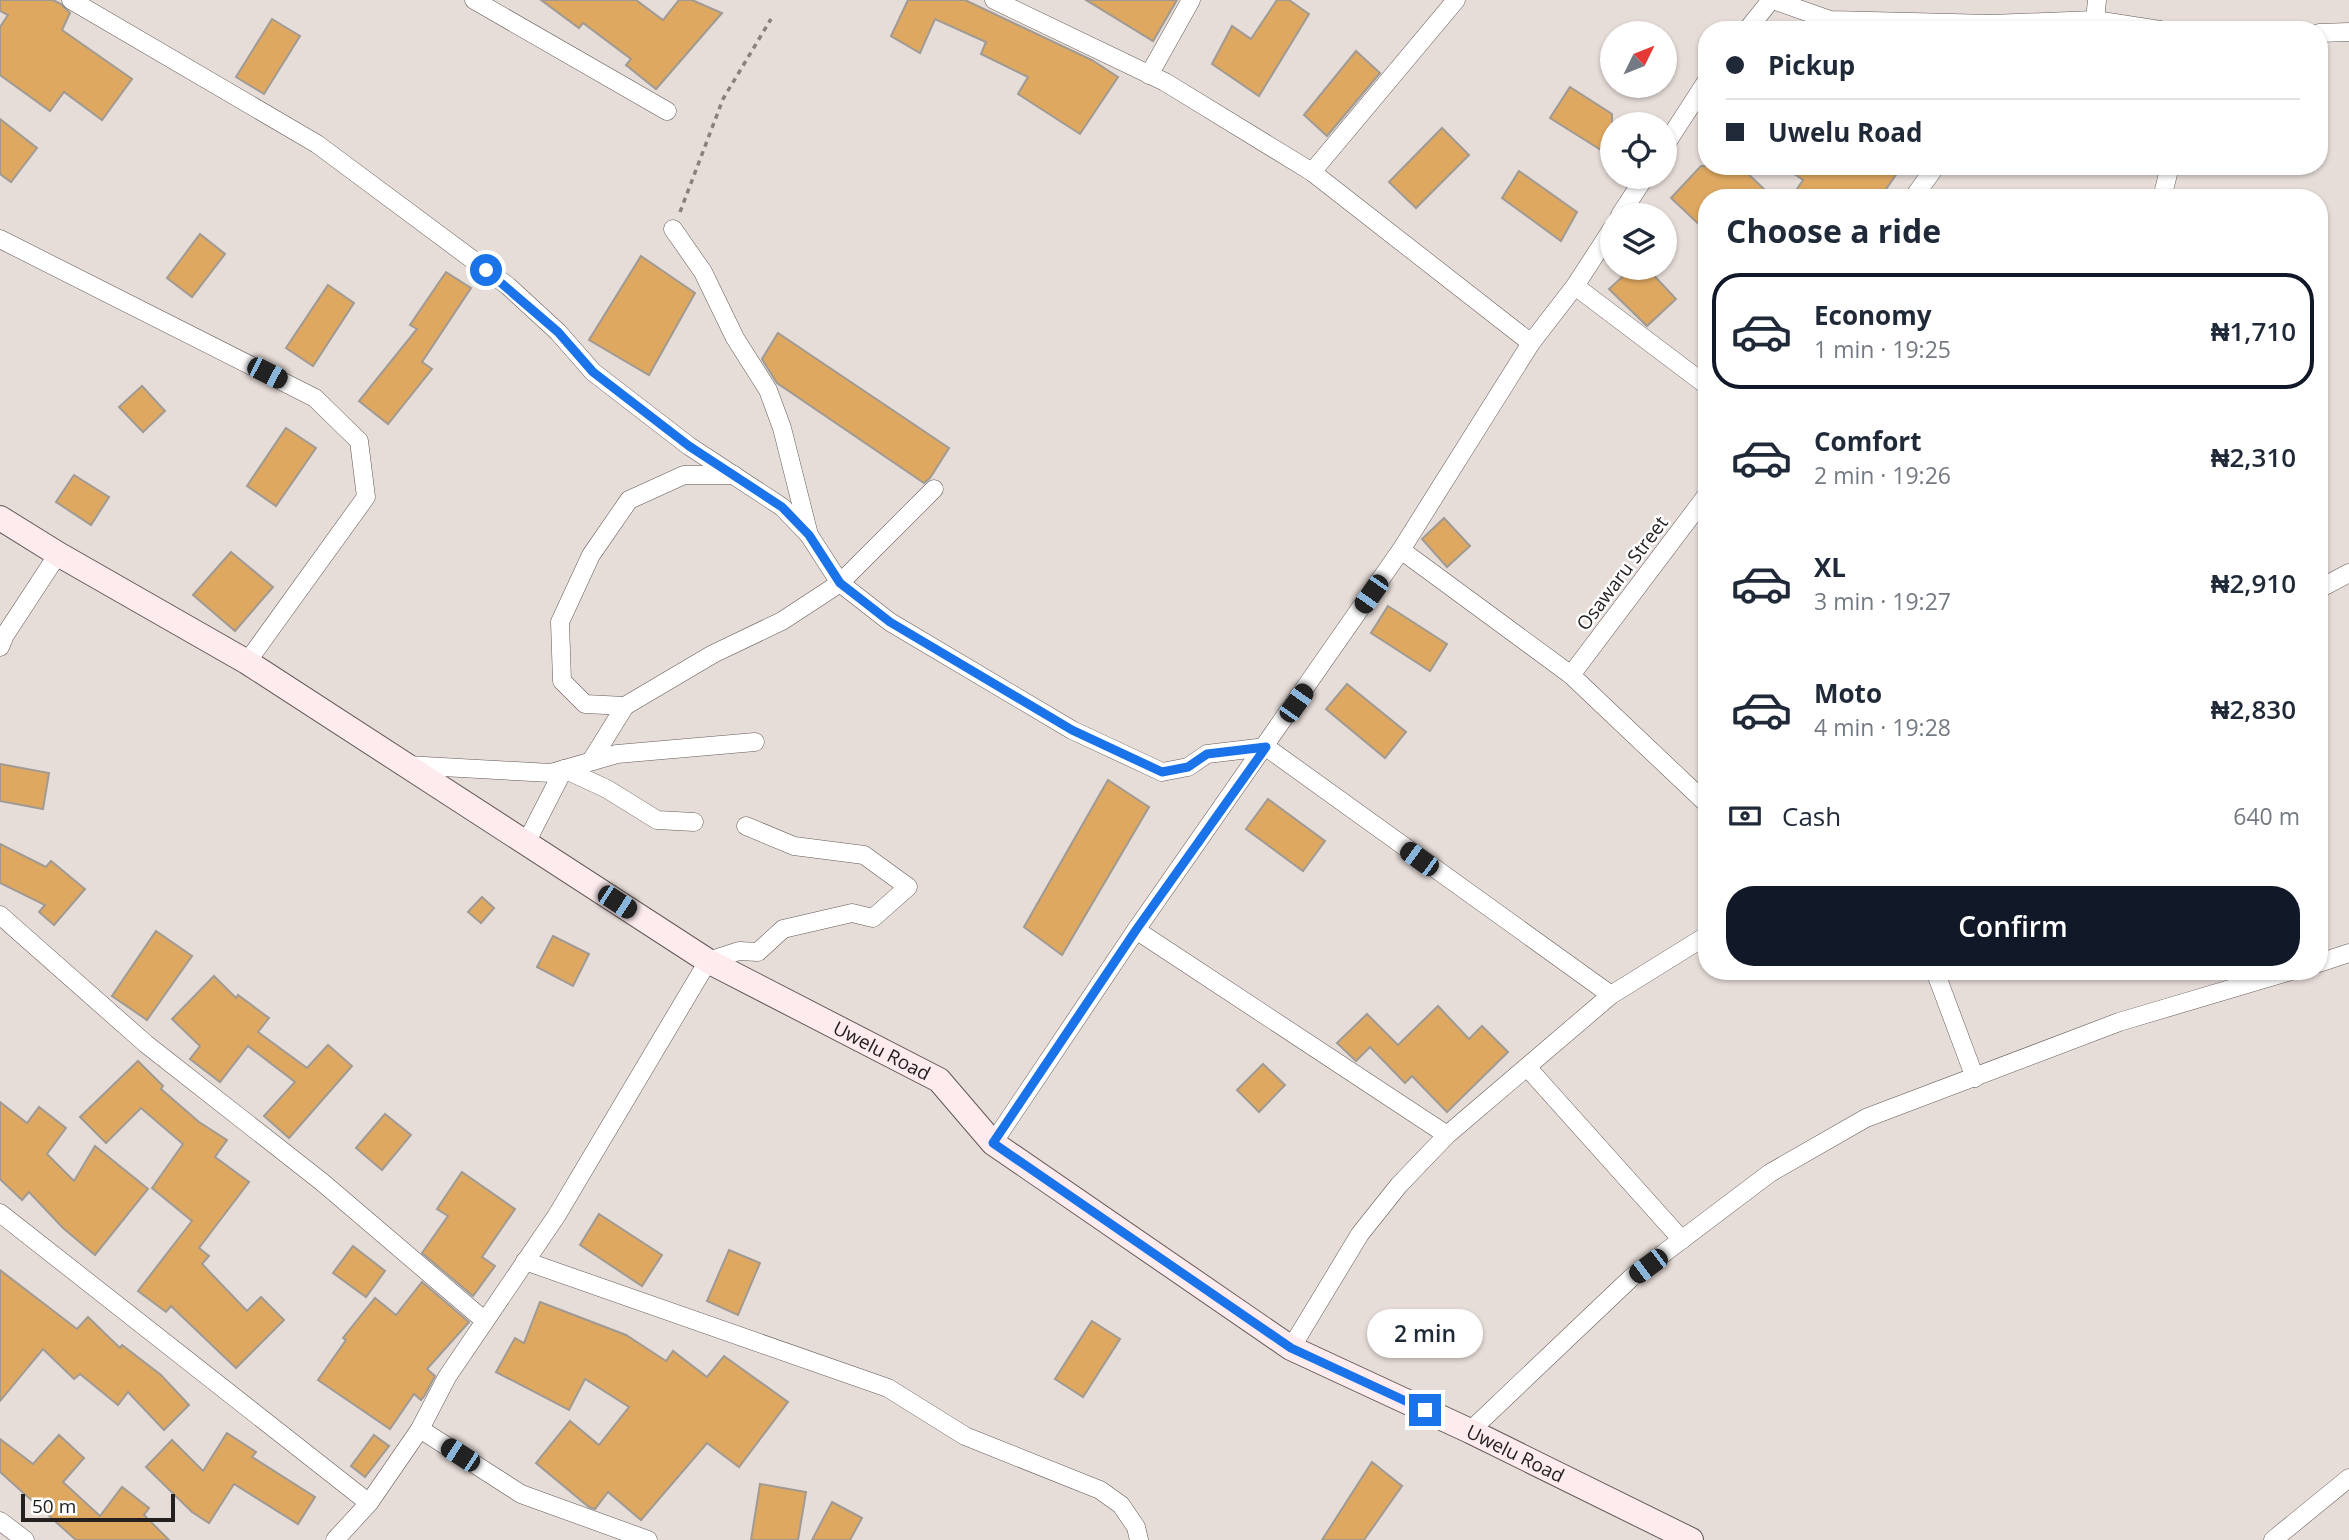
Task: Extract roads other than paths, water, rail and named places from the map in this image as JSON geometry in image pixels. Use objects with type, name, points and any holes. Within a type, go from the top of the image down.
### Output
[{"type":"street","points":[[71,0],[317,144],[508,286],[558,332],[593,372],[689,446],[782,507],[809,535],[840,583],[890,622],[1072,730],[1162,772],[1188,767],[1207,754],[1266,747],[1611,995]]},
{"type":"street","points":[[474,0],[667,111]]},
{"type":"street","points":[[994,0],[1149,75],[1312,172],[1531,343]]},
{"type":"street","points":[[1149,75],[1191,0]]},
{"type":"street","points":[[1312,172],[1456,0]]},
{"type":"street","points":[[1754,21],[1772,0],[1830,20],[1853,21]]},
{"type":"street","points":[[2095,20],[2097,0]]},
{"type":"street","points":[[2080,21],[2102,21]]},
{"type":"street","points":[[2328,33],[2349,32]]},
{"type":"street","points":[[1677,127],[1698,94]]},
{"type":"street","points":[[673,229],[703,272],[735,338],[768,390],[782,428],[809,535]]},
{"type":"street","points":[[0,239],[316,398],[359,441],[366,497],[247,662]]},
{"type":"street","points":[[993,1143],[1136,930],[1401,550],[1531,343],[1575,286],[1600,247]]},
{"type":"street","points":[[1575,286],[1698,379]]},
{"type":"street","points":[[625,706],[585,704],[562,681],[560,622],[586,566],[629,500],[684,475],[734,475]]},
{"type":"street","points":[[591,761],[625,706],[713,654],[782,621],[840,583],[934,489]]},
{"type":"street","name":"Osawaru Street","points":[[1571,675],[1698,507]]},
{"type":"street","name":"Uwelu Road","points":[[0,518],[58,555],[247,662],[708,961],[939,1080],[993,1143],[1291,1348],[1470,1431],[1691,1540]]},
{"type":"street","points":[[1401,550],[1571,675],[1698,795]]},
{"type":"street","points":[[0,647],[5,635],[58,555]]},
{"type":"street","points":[[2328,584],[2349,573]]},
{"type":"street","points":[[406,765],[551,773],[617,754],[754,742]]},
{"type":"street","points":[[564,769],[607,789],[657,820],[694,822]]},
{"type":"street","points":[[526,843],[564,769]]},
{"type":"street","points":[[335,1540],[369,1503],[419,1429],[447,1377],[557,1215],[708,961],[739,951],[758,952],[783,929],[852,912],[873,918],[908,887],[864,855],[794,846],[746,826]]},
{"type":"street","points":[[0,915],[146,1044],[322,1182],[485,1321]]},
{"type":"street","points":[[1136,930],[1447,1135]]},
{"type":"street","points":[[1291,1348],[1360,1234],[1399,1185],[1447,1135],[1611,995],[1698,941]]},
{"type":"street","points":[[2328,959],[2349,953]]},
{"type":"street","points":[[1938,980],[1975,1078]]},
{"type":"street","points":[[1470,1431],[1631,1278],[1770,1173],[1866,1118],[2119,1022],[2261,980]]},
{"type":"street","points":[[1527,1067],[1682,1240]]},
{"type":"street","points":[[0,1213],[369,1503]]},
{"type":"street","points":[[525,1261],[888,1388],[965,1436],[1100,1490],[1121,1505],[1136,1527],[1139,1540]]},
{"type":"street","points":[[419,1429],[521,1494],[648,1540]]},
{"type":"street","points":[[2273,1540],[2349,1478]]},
{"type":"street","points":[[0,1521],[25,1540]]}]
